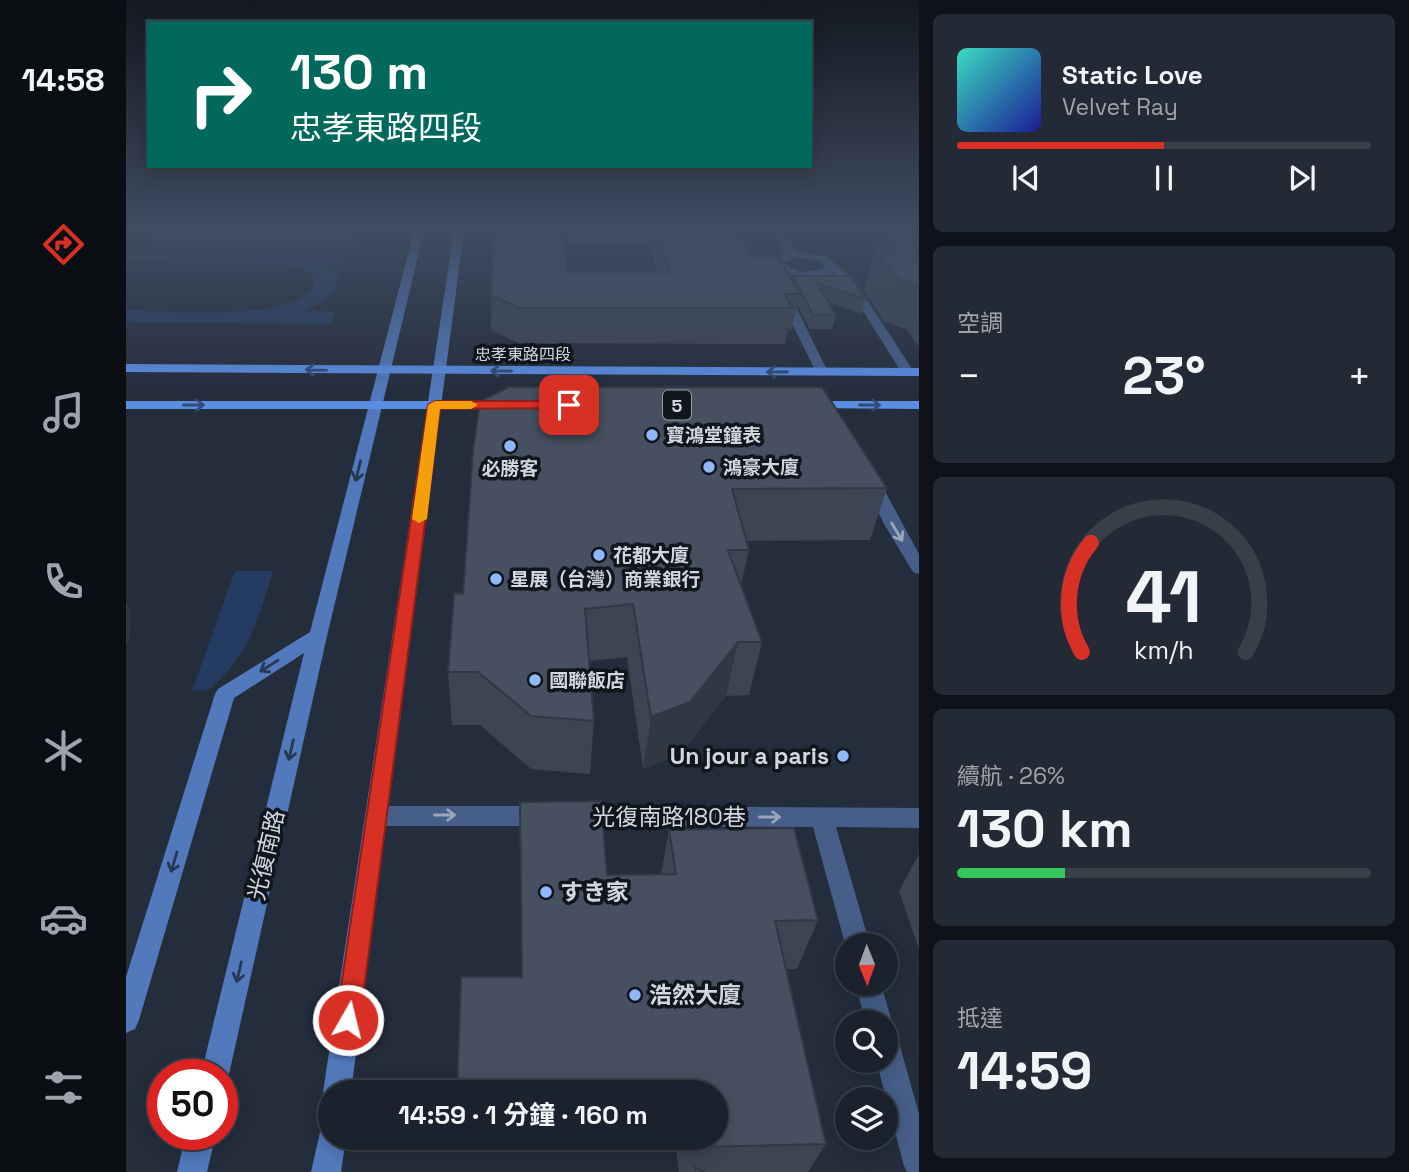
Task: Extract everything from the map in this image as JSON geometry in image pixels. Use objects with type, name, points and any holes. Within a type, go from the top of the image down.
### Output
[{"type":"main road","name":"光復南路","points":[[219,1059],[318,636],[405,286]]},
{"type":"main road","points":[[339,1080],[452,286]]},
{"type":"main road","name":"忠孝東路四段","points":[[126,368],[914,372]]},
{"type":"main road","points":[[126,405],[517,405]]},
{"type":"main road","points":[[793,405],[919,405]]},
{"type":"main road","points":[[126,1020],[225,694],[318,636]]},
{"type":"main road","points":[[192,1172],[197,1150]]},
{"type":"main road","points":[[326,1172],[329,1150]]},
{"type":"street","points":[[779,286],[822,372]]},
{"type":"street","points":[[853,286],[914,372]]},
{"type":"street","points":[[835,405],[844,423]]},
{"type":"street","points":[[864,467],[892,524],[919,568]]},
{"type":"street","name":"光復南路180巷","points":[[377,816],[919,818]]},
{"type":"street","points":[[822,818],[855,933]]},
{"type":"street","points":[[893,1073],[919,1166]]},
{"type":"shaded area","points":[[314,286],[336,286],[333,294],[306,311],[335,312],[330,324],[126,322],[126,310],[197,313],[280,306],[301,298]]},
{"type":"shaded area","points":[[235,571],[273,571],[257,621],[243,650],[209,690],[192,691]]},
{"type":"building","points":[[491,286],[795,286],[799,294],[785,294],[792,308],[519,308],[491,295]]},
{"type":"building","points":[[798,286],[819,286],[836,315],[813,315]]},
{"type":"building","points":[[825,286],[856,286],[865,299]]},
{"type":"building","points":[[509,387],[822,387],[887,488],[732,489],[749,550],[728,550],[762,642],[738,642],[690,702],[651,717],[633,604],[585,609],[594,721],[531,716],[478,672],[448,672],[454,593],[463,594],[473,450],[480,401]]},
{"type":"building","name":"浩然大廈","points":[[601,801],[607,875],[676,874],[669,830],[794,828],[818,920],[775,921],[826,1144],[728,1146],[728,1080],[457,1080],[461,977],[522,977],[520,802]]},
{"type":"slow traffic","points":[[419,519],[435,405],[471,405]]},
{"type":"place","name":"寶鴻堂鐘表","points":[[652,435]]},
{"type":"place","name":"必勝客","points":[[510,446]]},
{"type":"place","name":"鴻豪大廈","points":[[709,467]]},
{"type":"place","name":"花都大廈","points":[[599,555]]},
{"type":"place","name":"星展（台灣）商業銀行","points":[[496,579]]},
{"type":"place","name":"國聯飯店","points":[[535,680]]},
{"type":"place","name":"Un jour a paris","points":[[843,756]]},
{"type":"place","name":"すき家","points":[[546,892]]},
{"type":"place","name":"浩然大廈","points":[[635,995]]},
{"type":"route","points":[[348,1020],[435,405],[569,405]]}]
